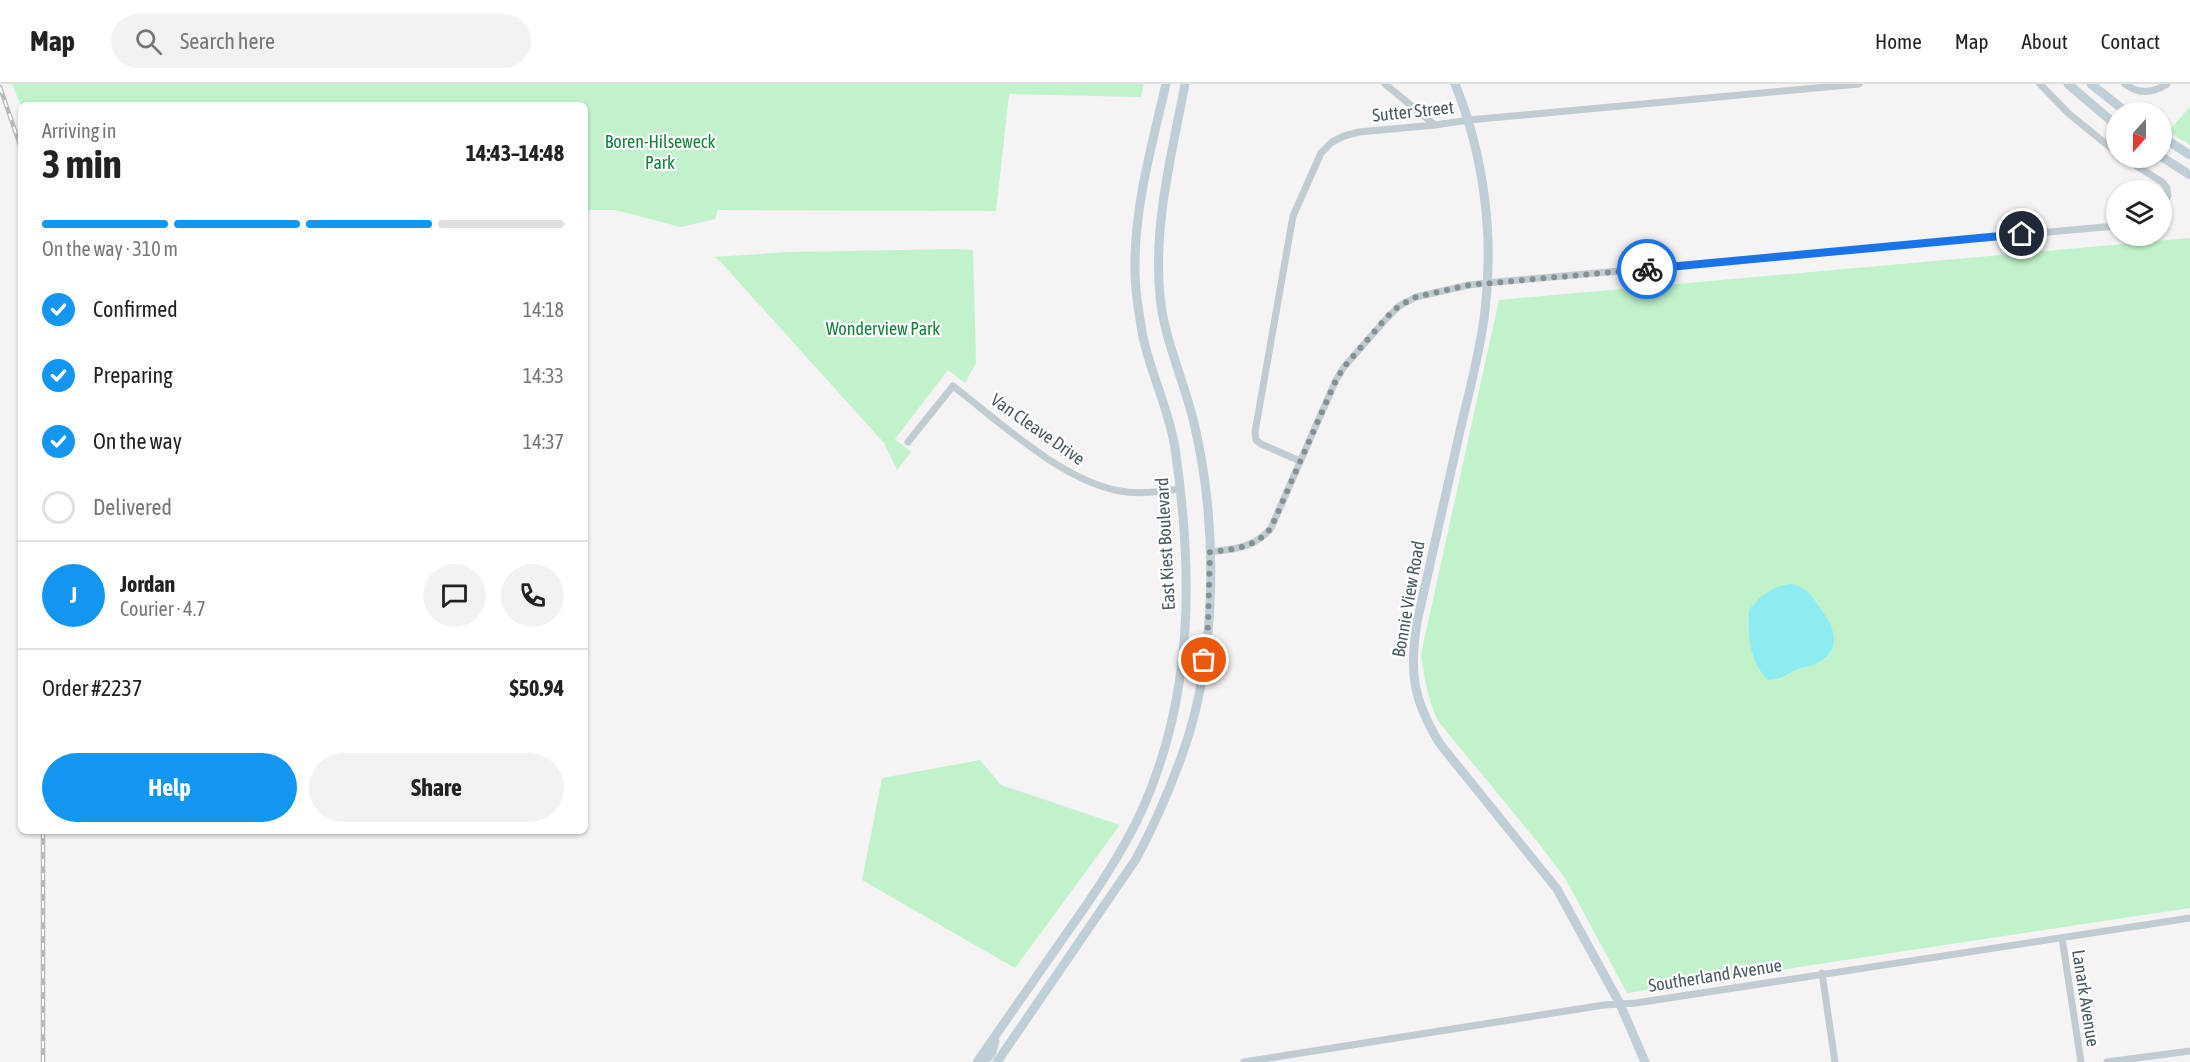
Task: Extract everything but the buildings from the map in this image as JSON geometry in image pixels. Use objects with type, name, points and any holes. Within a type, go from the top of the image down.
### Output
[{"type":"main road","name":"East Kiest Boulevard","points":[[977,1062],[1116,860],[1143,807],[1170,727],[1186,638],[1186,543],[1174,444],[1144,340],[1136,294],[1135,268],[1137,226],[1145,176],[1166,84]]},
{"type":"main road","points":[[997,1062],[1136,859],[1183,754],[1202,677],[1208,626],[1210,552],[1206,487],[1194,423],[1166,331],[1160,296],[1160,230],[1185,84]]},
{"type":"main road","name":"Bonnie View Road","points":[[1455,84],[1469,120],[1477,156],[1485,213],[1488,254],[1487,283],[1478,350],[1417,622],[1412,654],[1413,671],[1421,707],[1440,744],[1557,889],[1620,1004],[1645,1062]]},
{"type":"main road","points":[[2068,84],[2106,116]]},
{"type":"main road","points":[[2091,84],[2114,102]]},
{"type":"main road","points":[[2172,143],[2190,154]]},
{"type":"main road","points":[[2172,164],[2190,175]]},
{"type":"main road","points":[[1143,807],[1158,814]]},
{"type":"main road","points":[[985,1062],[992,1052],[997,1033]]},
{"type":"street","points":[[1385,84],[1435,125]]},
{"type":"street","name":"Sutter Street","points":[[1300,461],[1261,444],[1255,437],[1288,240],[1298,202],[1321,153],[1338,139],[1359,132],[1469,120],[1859,84]]},
{"type":"street","points":[[2040,84],[2067,113],[2106,144]]},
{"type":"street","points":[[2125,84],[2142,92],[2155,91],[2167,84]]},
{"type":"street","points":[[2140,168],[2159,180]]},
{"type":"street","points":[[1210,552],[1241,548],[1264,537],[1271,528],[1329,394],[1344,367],[1386,318],[1399,306],[1416,297],[1487,283],[2106,227]]},
{"type":"street","name":"Van Cleave Drive","points":[[908,442],[953,387],[1070,473],[1095,484],[1120,491],[1144,493],[1180,489]]},
{"type":"street","name":"Southerland Avenue","points":[[1244,1062],[2190,918]]},
{"type":"street","name":"Lanark Avenue","points":[[2062,938],[2081,1062]]},
{"type":"street","points":[[1822,973],[1835,1062]]},
{"type":"street","points":[[2107,1062],[2190,1051]]},
{"type":"green space","name":"Boren-Hilseweck Park","points":[[12,84],[1144,84],[1141,97],[1009,94],[996,211],[718,210],[715,219],[681,227],[615,210],[588,210],[588,102],[19,102]]},
{"type":"green space","points":[[2190,107],[2190,145],[2172,134],[2172,127]]},
{"type":"green space","points":[[2190,238],[2190,908],[1627,993],[1565,878],[1438,721],[1425,680],[1421,654],[1499,300],[2106,246],[2172,246],[2172,240]]},
{"type":"green space","name":"Wonderview Park","points":[[973,250],[976,363],[965,383],[948,370],[895,439],[911,452],[897,470],[884,443],[714,257],[790,252]]},
{"type":"green space","points":[[980,760],[1001,785],[1120,825],[1015,968],[862,880],[882,778]]},
{"type":"water","points":[[1792,584],[1810,594],[1827,618],[1833,633],[1833,647],[1824,659],[1815,664],[1780,678],[1768,680],[1753,656],[1749,610],[1768,592]]},
{"type":"railway","points":[[0,87],[18,139]]},
{"type":"railway","points":[[43,834],[43,1062]]},
{"type":"way so far","points":[[1204,660],[1208,626],[1210,552],[1241,548],[1252,544],[1264,537],[1271,528],[1336,380],[1344,367],[1399,306],[1416,297],[1469,285],[1647,269]]},
{"type":"route","points":[[1647,269],[2022,234]]}]
